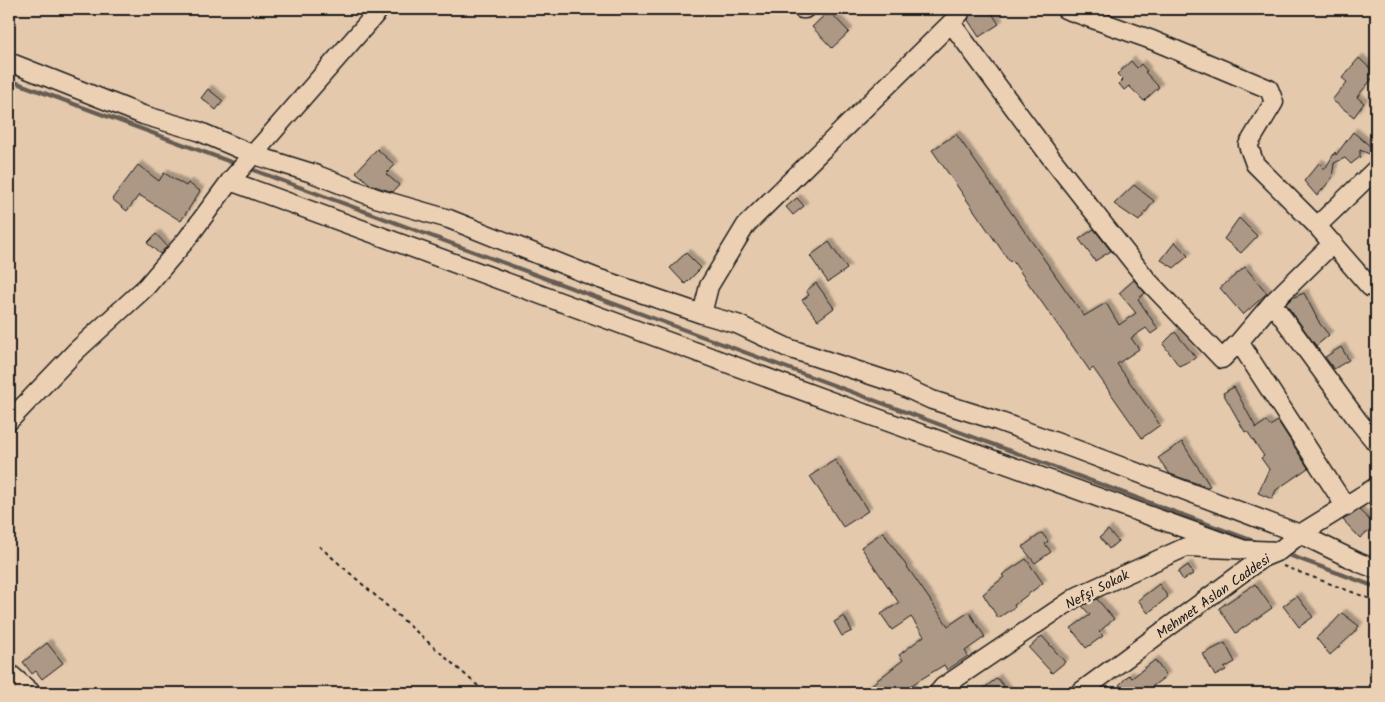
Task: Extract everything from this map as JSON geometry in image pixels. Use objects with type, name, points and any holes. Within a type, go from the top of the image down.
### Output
[{"type":"street","points":[[9,421],[76,351],[146,287],[187,239],[230,181],[380,9]]},
{"type":"street","points":[[1065,9],[1152,40],[1270,89],[1274,102],[1248,145],[1255,164],[1317,226],[1374,288]]},
{"type":"street","points":[[702,314],[709,286],[746,225],[956,16],[1049,155],[1148,281],[1222,359],[1240,342],[1272,303],[1332,243]]},
{"type":"street","points":[[9,62],[143,115],[198,131],[254,155],[312,173],[376,198],[449,219],[597,278],[702,314],[738,324],[788,348],[895,384],[932,400],[998,421],[1300,534],[1360,563],[1376,568]]},
{"type":"street","points":[[1317,226],[1376,169]]},
{"type":"street","points":[[230,181],[855,410],[1242,549]]},
{"type":"street","points":[[1272,303],[1376,443]]},
{"type":"street","points":[[1240,342],[1346,507]]},
{"type":"street","name":"Mehmet Aslan Caddesi","points":[[1079,693],[1262,558],[1279,551],[1300,534],[1376,487]]},
{"type":"street","name":"Nefşi Sokak","points":[[938,693],[943,687],[1078,596],[1186,547],[1279,551]]},
{"type":"street","points":[[9,673],[32,693]]},
{"type":"path","points":[[319,546],[486,693]]},
{"type":"path","points":[[1262,558],[1376,601]]},
{"type":"building","points":[[971,9],[989,9],[999,24],[979,37],[968,20]]},
{"type":"building","points":[[829,11],[849,32],[832,48],[812,27]]},
{"type":"building","points":[[1359,58],[1376,74],[1357,97],[1364,103],[1354,117],[1332,100],[1347,82],[1342,78]]},
{"type":"building","points":[[1131,61],[1137,68],[1141,64],[1147,71],[1145,72],[1159,87],[1144,101],[1129,86],[1124,90],[1119,84],[1123,80],[1117,74]]},
{"type":"building","points":[[208,89],[223,101],[216,110],[201,98]]},
{"type":"building","points":[[1353,132],[1376,151],[1376,157],[1360,150],[1360,157],[1351,164],[1345,158],[1334,163],[1332,178],[1317,196],[1304,181],[1319,163],[1325,169],[1335,152],[1336,155]]},
{"type":"building","points":[[956,134],[1084,316],[1106,303],[1119,325],[1136,313],[1119,293],[1134,280],[1145,293],[1138,299],[1158,329],[1151,334],[1146,328],[1131,338],[1139,349],[1117,364],[1160,425],[1142,438],[1093,368],[1090,371],[1012,260],[1010,262],[932,150]]},
{"type":"building","points":[[377,149],[395,165],[386,174],[399,185],[393,192],[371,185],[356,172]]},
{"type":"building","points":[[138,165],[159,181],[164,173],[186,186],[188,183],[200,191],[181,221],[139,195],[127,211],[112,199]]},
{"type":"building","points":[[1134,185],[1154,201],[1139,221],[1114,204]]},
{"type":"building","points":[[797,198],[804,206],[793,215],[786,207]]},
{"type":"building","points":[[1239,218],[1257,236],[1241,253],[1224,239]]},
{"type":"building","points":[[1094,229],[1111,251],[1095,261],[1079,239]]},
{"type":"building","points":[[156,234],[167,246],[160,254],[147,243]]},
{"type":"building","points":[[829,242],[847,269],[828,282],[810,256]]},
{"type":"building","points":[[1175,242],[1188,256],[1174,268],[1161,260]]},
{"type":"building","points":[[686,253],[701,268],[685,284],[670,268]]},
{"type":"building","points":[[1245,267],[1267,293],[1243,315],[1220,288]]},
{"type":"building","points":[[816,283],[834,308],[818,320],[802,300],[809,295],[806,291]]},
{"type":"building","points":[[1304,293],[1320,324],[1329,335],[1316,346],[1286,304],[1292,298]]},
{"type":"building","points":[[1175,332],[1196,358],[1179,366],[1163,344]]},
{"type":"building","points":[[1341,347],[1349,360],[1334,369],[1325,357]]},
{"type":"building","points":[[1234,387],[1256,428],[1266,421],[1270,426],[1278,421],[1308,468],[1276,490],[1272,499],[1258,493],[1269,469],[1261,458],[1264,456],[1247,431],[1245,432],[1223,393]]},
{"type":"building","points":[[1182,442],[1210,486],[1207,487],[1170,474],[1158,458]]},
{"type":"building","points":[[835,460],[868,511],[843,527],[810,476]]},
{"type":"building","points":[[1359,510],[1375,525],[1360,538],[1343,520]]},
{"type":"building","points":[[1108,530],[1118,541],[1109,549],[1100,537]]},
{"type":"building","points":[[883,532],[948,626],[969,612],[985,637],[965,651],[968,656],[947,670],[944,665],[910,686],[915,693],[861,693],[903,660],[899,655],[924,636],[911,617],[892,630],[881,614],[899,603],[861,547]]},
{"type":"building","points":[[1042,533],[1048,541],[1045,544],[1051,552],[1035,563],[1022,547]]},
{"type":"building","points":[[1026,559],[1043,583],[1014,605],[1015,607],[998,618],[983,594],[1004,577],[1002,575]]},
{"type":"building","points":[[1188,565],[1193,574],[1183,580],[1178,572]]},
{"type":"building","points":[[1159,584],[1168,597],[1148,613],[1138,600]]},
{"type":"building","points":[[1255,584],[1272,608],[1236,633],[1219,608]]},
{"type":"building","points":[[1297,596],[1313,617],[1299,627],[1283,606]]},
{"type":"building","points":[[1097,599],[1114,619],[1099,632],[1103,636],[1086,648],[1071,628],[1090,615],[1082,606]]},
{"type":"building","points":[[1342,613],[1359,626],[1330,655],[1316,638]]},
{"type":"building","points":[[844,616],[852,631],[842,636],[834,622]]},
{"type":"building","points":[[1042,636],[1065,662],[1052,673],[1029,648]]},
{"type":"building","points":[[47,643],[63,663],[42,679],[36,671],[32,674],[23,662]]},
{"type":"building","points":[[1225,643],[1235,662],[1215,676],[1203,654]]},
{"type":"building","points":[[1155,660],[1166,676],[1144,693],[1128,693],[1119,685],[1129,675],[1132,678]]},
{"type":"building","points":[[997,678],[1010,693],[978,693]]},
{"type":"waterway","points":[[9,80],[239,165]]},
{"type":"waterway","points":[[248,168],[1256,542]]},
{"type":"waterway","points":[[1286,554],[1376,587]]}]
